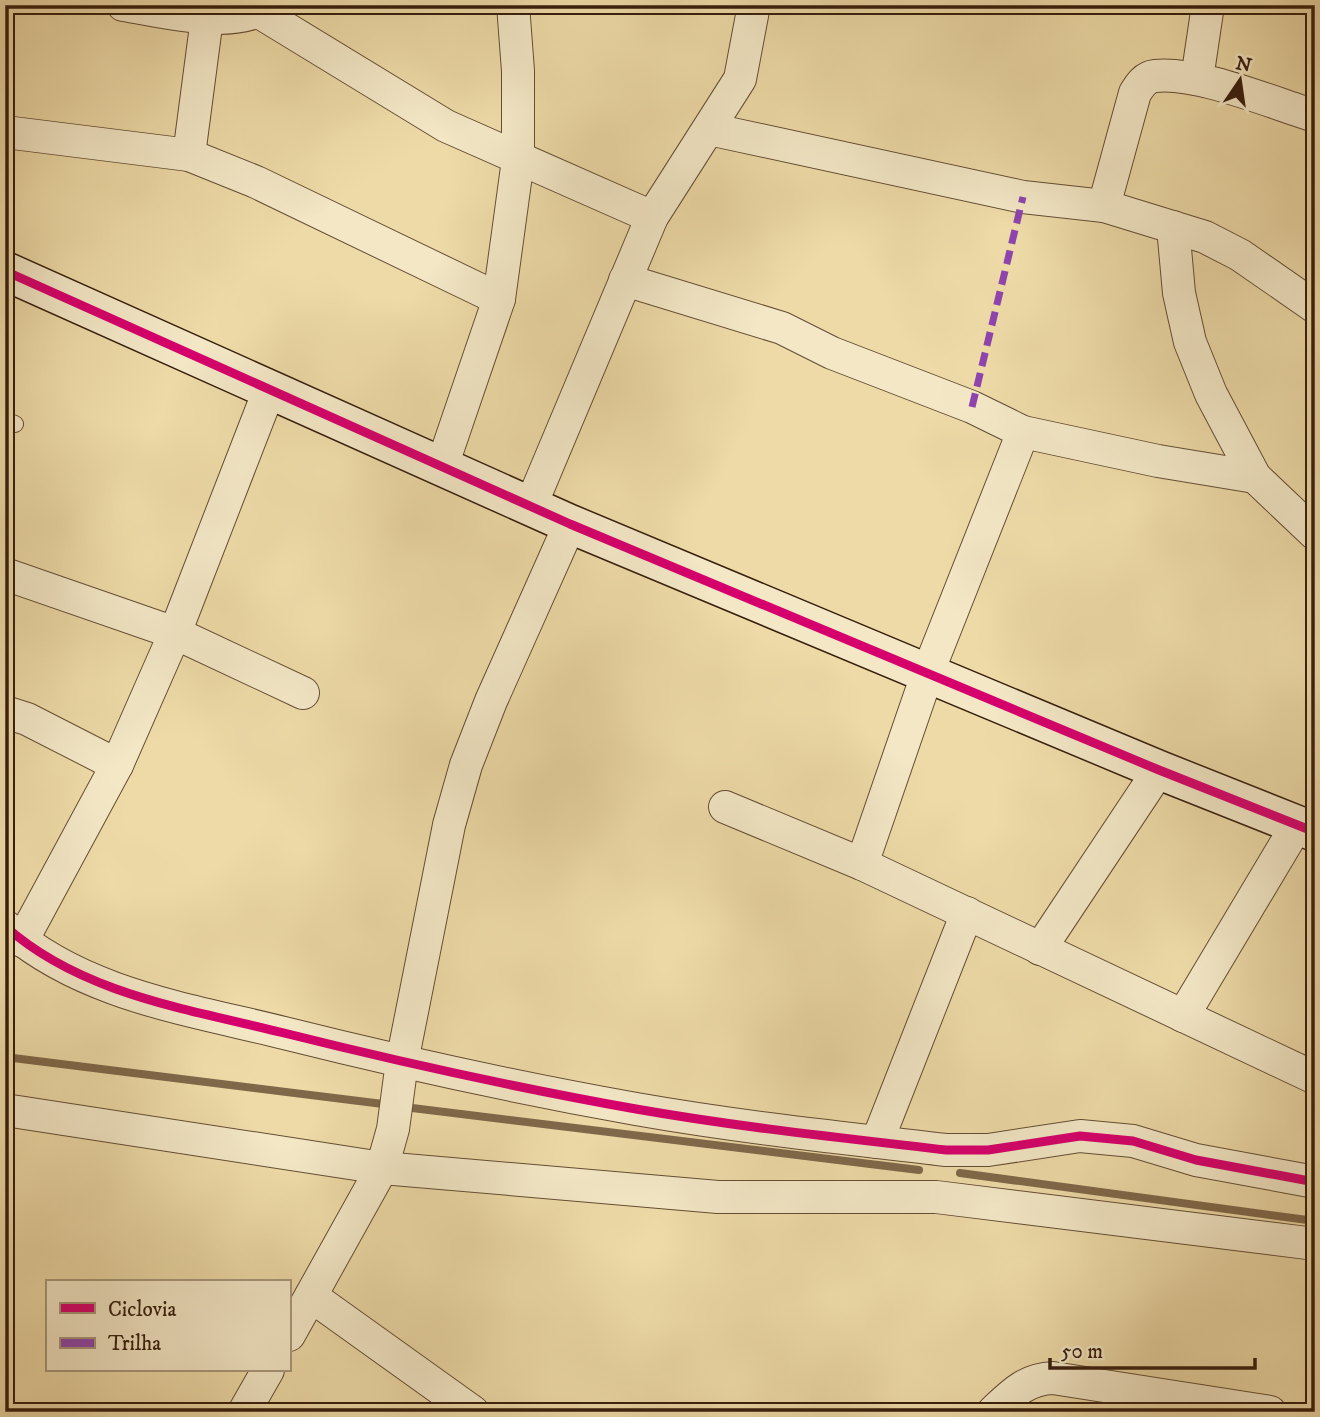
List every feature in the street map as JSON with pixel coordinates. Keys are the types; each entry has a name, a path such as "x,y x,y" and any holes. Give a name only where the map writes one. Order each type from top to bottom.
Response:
{"street":[{"path":"123,5 207,18 264,9 446,126 652,217"},
{"path":"442,467 499,299 518,160 518,58 513,5"},
{"path":"531,505 652,217 740,79 754,5"},
{"path":"1197,79 1208,5"},
{"path":"189,155 207,18"},
{"path":"1104,206 1135,93 1143,81 1153,75 1197,79 1315,116"},
{"path":"709,129 1023,197 1104,206 1205,237 1240,255 1315,307"},
{"path":"5,132 189,155 256,182 499,299"},
{"path":"1173,227 1179,293 1190,342 1212,394 1255,477 1315,534"},
{"path":"5,271 570,524 1158,770 1306,828 1183,1016"},
{"path":"625,280 782,328 832,353 972,407 1023,432 1158,461 1255,477"},
{"path":"270,388 175,633 117,765 14,933 73,971 113,988 400,1074 877,1142 941,1172 1315,1244"},
{"path":"862,864 928,672 1023,432"},
{"path":"290,1333 382,1168 393,1129 400,1074 449,825 466,765 491,701 570,524"},
{"path":"5,574 175,633 303,692"},
{"path":"5,712 27,719 117,765"},
{"path":"1040,948 1158,770"},
{"path":"725,807 862,864 1315,1077"},
{"path":"877,1142 967,913"},
{"path":"5,1110 382,1168 718,1198 941,1172 988,1150 1080,1136 1133,1141 1196,1160 1315,1182"},
{"path":"1261,1174 1301,1170 1315,1164"},
{"path":"312,1296 473,1412"},
{"path":"244,1412 267,1372"},
{"path":"993,1412 1023,1385 1037,1378 1053,1378 1270,1412"}],"waterway":[{"path":"5,1057 391,1105"},
{"path":"404,1107 919,1170"},
{"path":"960,1173 1315,1221"}],"marked path":[{"path":"972,407 1023,197"}],"cycle path":[{"path":"5,271 570,524 1159,770 1315,832"},
{"path":"5,926 35,949 67,968 137,996 371,1054 548,1092 713,1121 946,1150 988,1150 1080,1136 1133,1141 1196,1160 1315,1182"}]}
